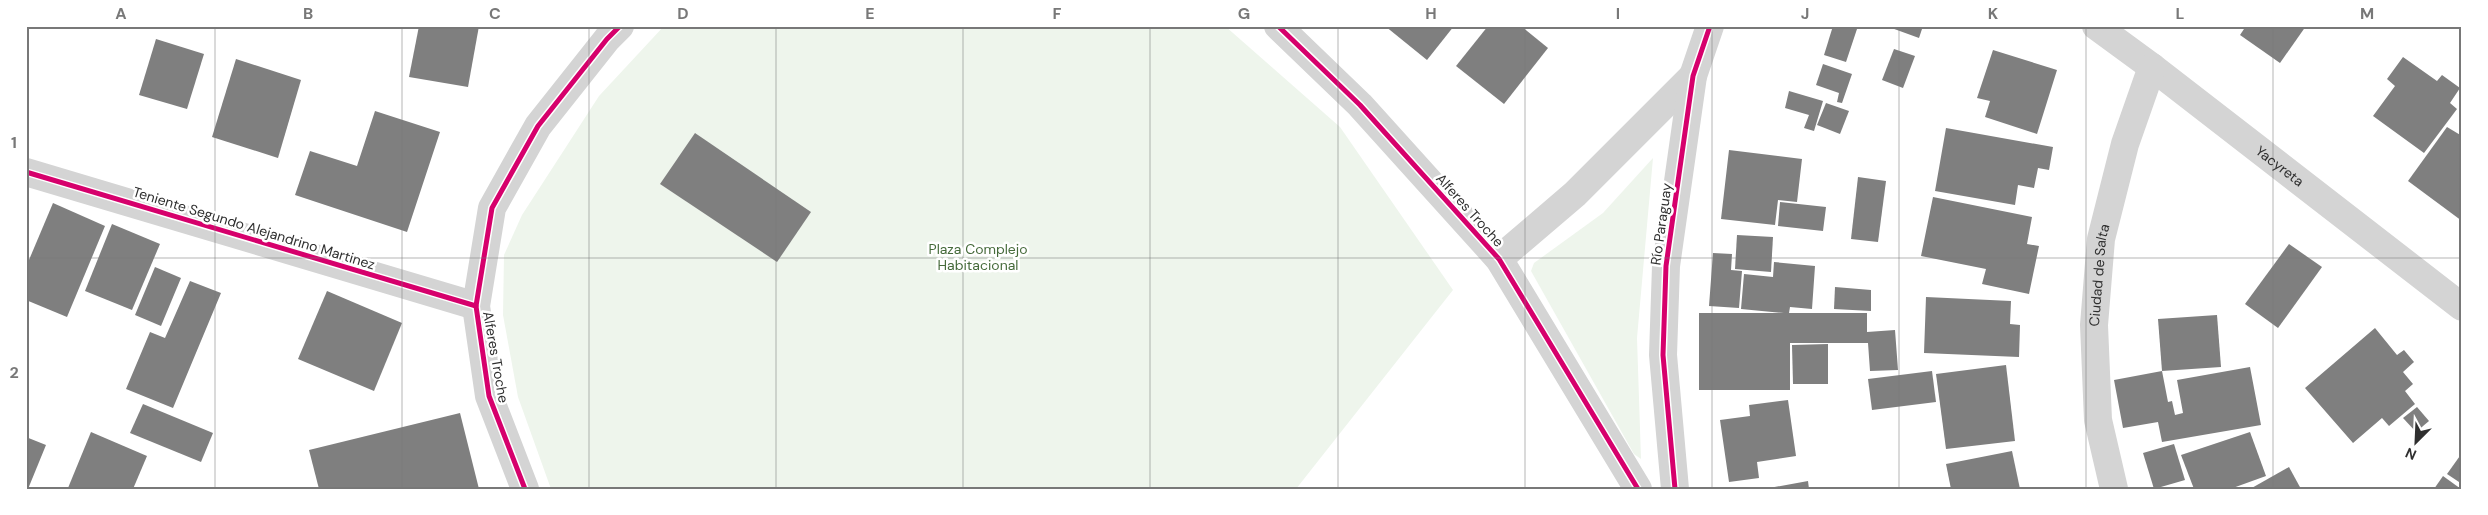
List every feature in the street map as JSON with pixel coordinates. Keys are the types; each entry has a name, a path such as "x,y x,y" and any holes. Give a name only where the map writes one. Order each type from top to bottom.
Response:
{"street":[{"name":"Alferes Troche","path":"525,489 489,396 476,306 492,208 538,126 606,39 620,26"},
{"name":"Alferes Troche","path":"1278,26 1360,105 1499,259 1638,489"},
{"name":"Río Paraguay","path":"1675,489 1663,355 1666,266 1693,76 1710,26"},
{"name":"Yacyreta","path":"2096,26 2152,67 2462,307"},
{"name":"Ciudad de Salta","path":"2114,489 2098,420 2094,325 2101,239 2125,144 2152,67"},
{"path":"1499,259 1575,194 1693,76"},
{"name":"Teniente Segundo Alejandrino Martinez","path":"26,172 476,306"}],"green space":[{"name":"Plaza Complejo Habitacional","path":"664,26 1225,26 1340,127 1453,290 1296,489 551,489 518,397 503,315 504,255 522,215 599,96"},
{"path":"1653,158 1637,338 1641,459 1634,454 1531,271 1534,263 1603,213"}],"building":[{"path":"419,26 479,26 468,87 409,77"},
{"path":"1385,26 1454,26 1427,60"},
{"path":"1488,26 1521,26 1548,48 1504,104 1456,66"},
{"path":"1833,26 1858,26 1846,62 1824,55"},
{"path":"1886,26 1923,26 1919,38"},
{"path":"2246,26 2306,26 2280,63 2240,35"},
{"path":"156,39 204,54 187,109 139,95"},
{"path":"1894,49 1915,56 1903,88 1882,80"},
{"path":"1993,50 2057,70 2037,134 1985,117 1990,101 1977,98"},
{"path":"2403,57 2437,81 2442,75 2460,88 2450,103 2457,109 2424,153 2373,116 2395,86 2387,79"},
{"path":"236,59 301,80 278,158 212,137"},
{"path":"1823,64 1852,74 1842,103 1837,102 1839,93 1816,85"},
{"path":"1789,91 1823,101 1814,131 1804,128 1809,115 1785,108"},
{"path":"1826,103 1849,111 1840,134 1817,125"},
{"path":"375,111 440,132 407,232 295,195 310,151 357,166"},
{"path":"2447,127 2462,136 2462,221 2408,181"},
{"path":"1946,128 2053,147 2049,170 2038,168 2034,188 2018,185 2015,205 1935,191"},
{"path":"695,133 811,212 777,262 660,184"},
{"path":"1729,150 1802,159 1797,202 1778,200 1775,225 1721,219"},
{"path":"1858,177 1886,181 1878,242 1851,239"},
{"path":"1933,197 2032,217 2027,244 2039,246 2029,294 1982,284 1986,269 1921,256"},
{"path":"1780,202 1826,207 1823,231 1778,226"},
{"path":"53,203 105,226 67,317 26,300 26,267"},
{"path":"112,224 160,244 132,310 85,291"},
{"path":"1737,235 1773,237 1771,272 1735,269"},
{"path":"2289,244 2322,267 2278,328 2245,304"},
{"path":"1713,253 1732,254 1731,270 1742,271 1739,308 1709,306"},
{"path":"1774,262 1815,266 1812,309 1790,307 1789,313 1867,313 1867,332 1895,330 1898,370 1870,371 1868,343 1790,343 1790,390 1699,390 1699,313 1784,313 1741,309 1744,274 1773,277"},
{"path":"155,267 181,278 161,326 135,315"},
{"path":"190,281 221,293 173,408 126,389 150,332 165,338"},
{"path":"1835,287 1871,290 1871,311 1834,309"},
{"path":"327,291 402,323 374,391 298,359"},
{"path":"1926,297 2011,301 2010,324 2020,325 2019,357 1924,353"},
{"path":"2217,315 2221,367 2162,371 2158,319"},
{"path":"2375,328 2397,355 2404,350 2414,362 2403,372 2413,384 2405,391 2415,404 2389,426 2382,418 2353,443 2305,388"},
{"path":"1828,344 1828,384 1793,384 1792,345"},
{"path":"2006,365 2015,441 1946,449 1936,374"},
{"path":"2250,367 2261,425 2162,442 2158,422 2123,428 2114,380 2162,371 2168,402 2172,401 2175,415 2183,413 2177,380"},
{"path":"1932,371 1936,402 1872,410 1868,379"},
{"path":"1788,400 1796,456 1757,462 1759,478 1729,482 1720,420 1750,416 1749,405"},
{"path":"143,404 213,433 201,462 130,433"},
{"path":"2417,407 2429,421 2416,432 2403,418"},
{"path":"460,413 479,489 319,489 309,450"},
{"path":"91,432 147,456 133,489 68,488"},
{"path":"2250,432 2266,476 2230,489 2194,489 2181,455"},
{"path":"26,437 46,445 28,489 26,489"},
{"path":"2174,444 2185,480 2154,489 2143,453"},
{"path":"2012,451 2020,489 1951,489 1946,464"},
{"path":"2462,453 2462,484 2447,474"},
{"path":"2289,467 2301,489 2250,489"},
{"path":"2443,476 2461,489 2434,489"},
{"path":"1808,481 1809,489 1769,489 1769,488"}],"cycle path":[{"path":"525,489 489,396 476,306 492,208 538,126 607,39 620,26"},
{"path":"1278,26 1360,105 1499,259 1638,489"},
{"path":"1675,489 1663,355 1666,266 1693,76 1710,26"},
{"path":"26,172 476,306"}]}
